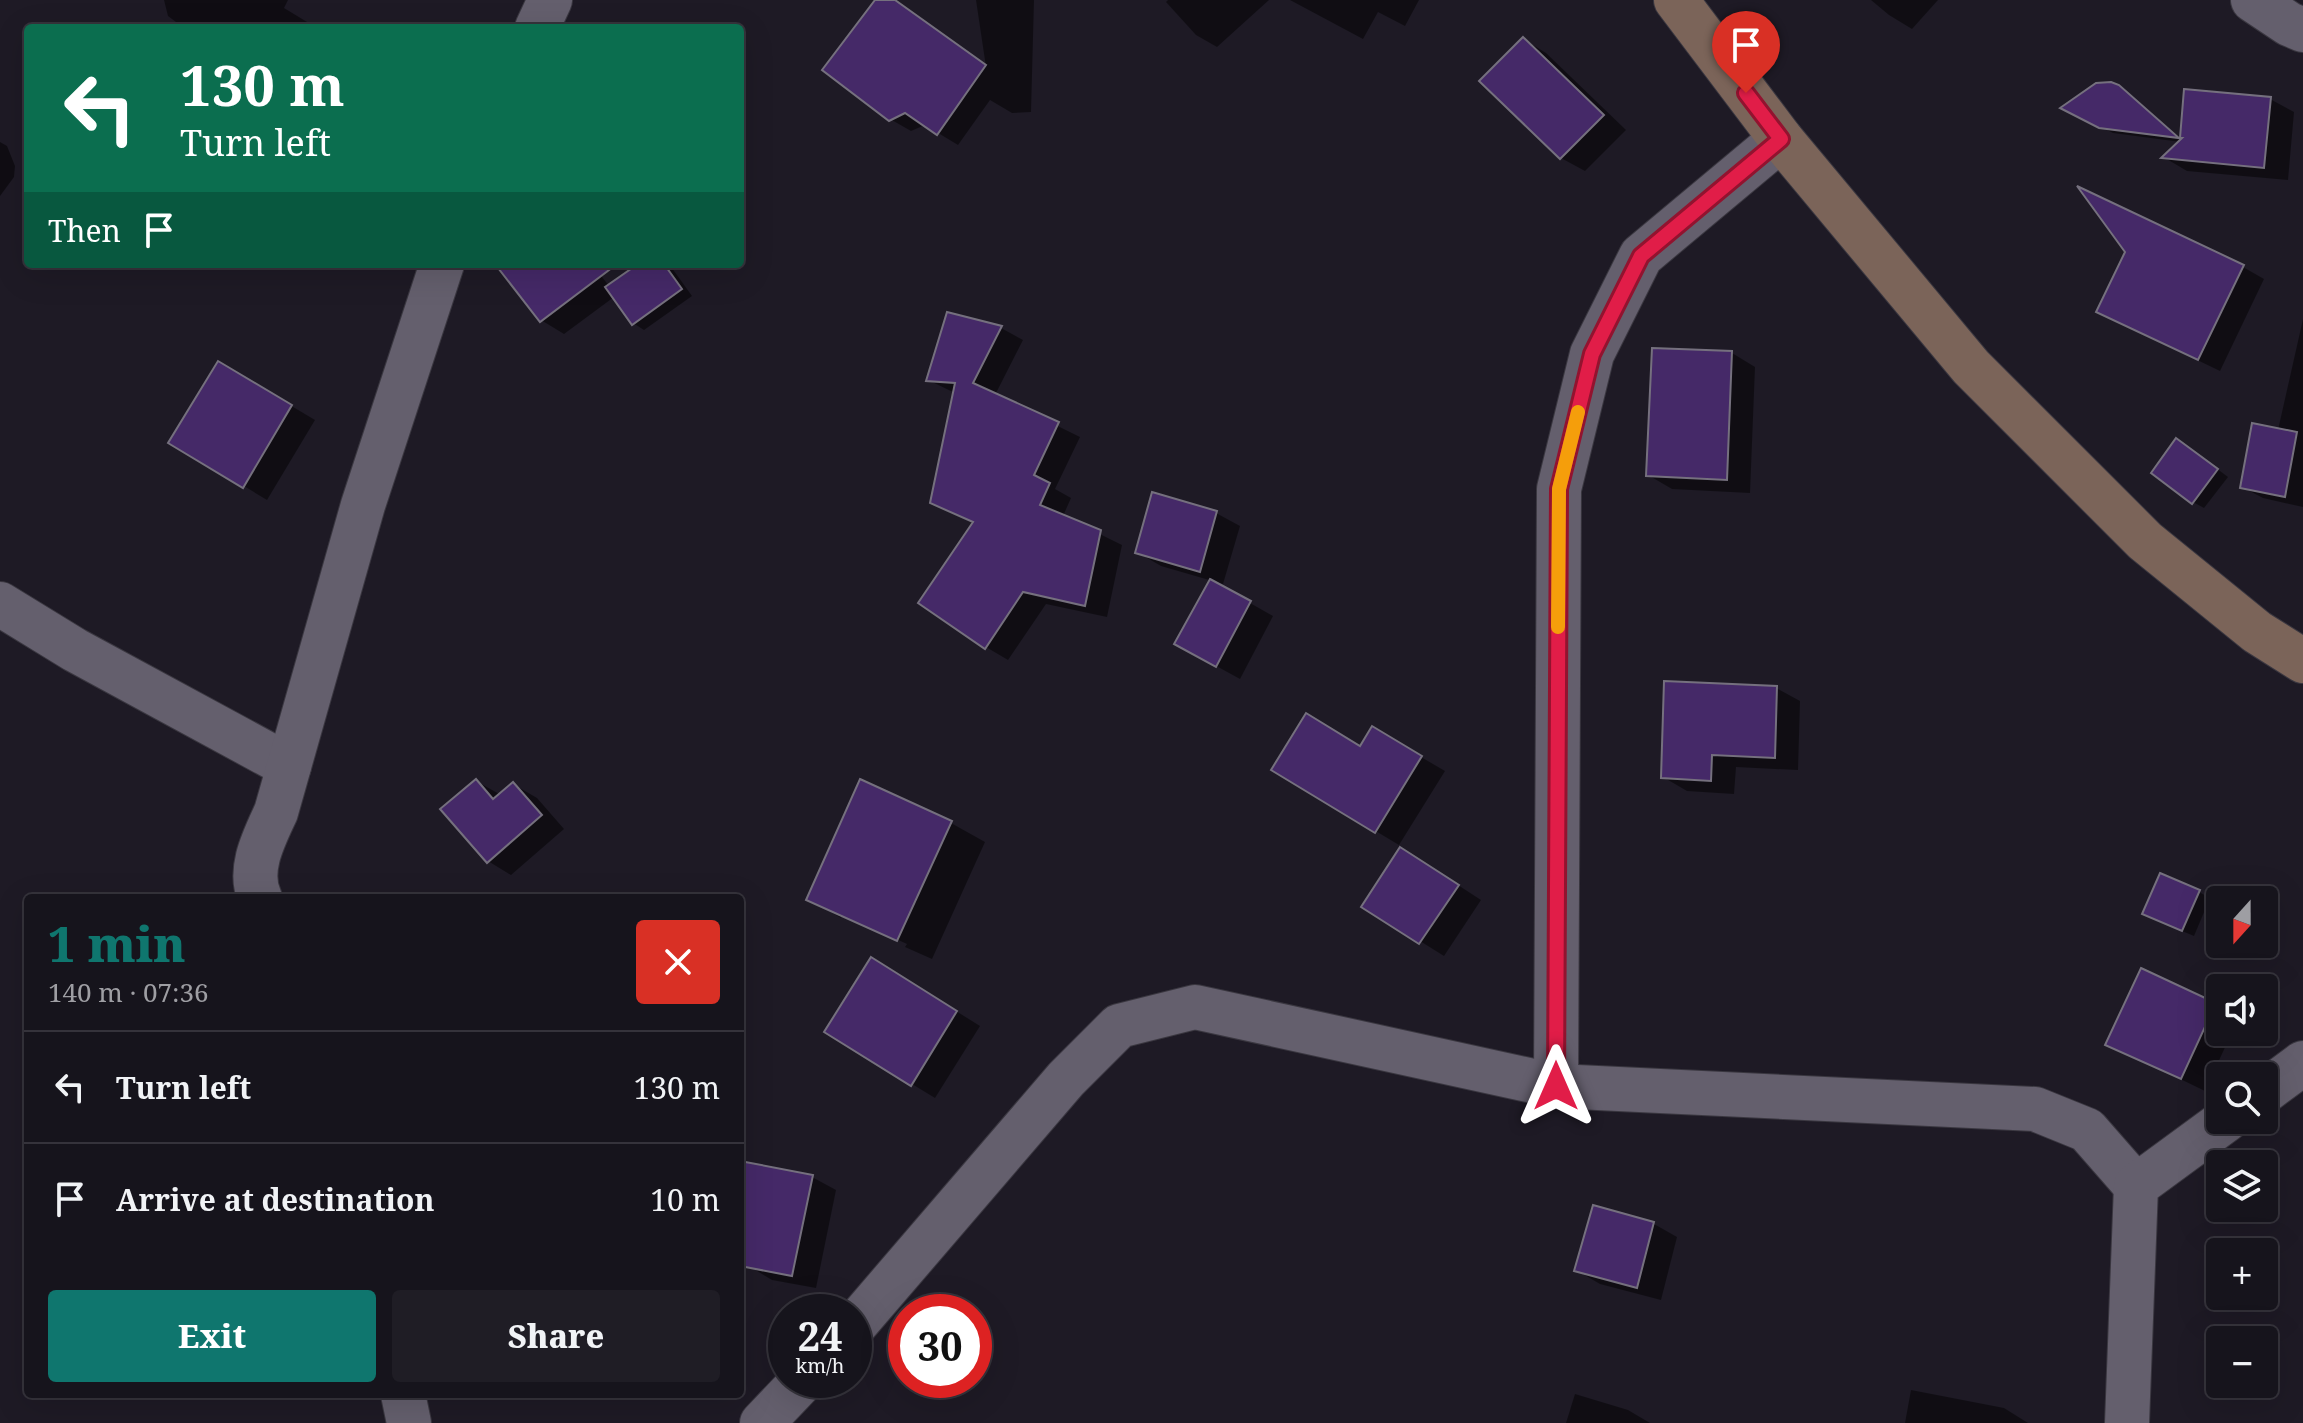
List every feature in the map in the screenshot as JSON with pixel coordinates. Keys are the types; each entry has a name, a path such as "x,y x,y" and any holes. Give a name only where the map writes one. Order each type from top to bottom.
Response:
{"street":[{"path":"539,24 550,0"},
{"path":"1676,0 1781,139 1971,367 2145,541 2257,632 2303,661"},
{"path":"2253,0 2303,30"},
{"path":"1556,1086 1559,489 1592,354 1641,256 1781,139"},
{"path":"258,894 257,853 276,812 363,505 441,268"},
{"path":"0,604 75,650 289,766"},
{"path":"872,1305 1066,1079 1119,1026 1195,1007 1556,1086 2035,1109 2087,1130 2136,1186 2127,1423"},
{"path":"2278,1082 2303,1063"},
{"path":"2136,1186 2207,1134"},
{"path":"404,1398 409,1423"},
{"path":"762,1423 786,1398"}],"building":[{"path":"875,0 895,0 986,65 937,135 905,113 889,121 822,70"},
{"path":"1523,37 1604,115 1560,159 1479,81"},
{"path":"2096,83 2119,85 2179,138 2099,128 2060,108"},
{"path":"2184,89 2271,97 2264,168 2161,158 2182,138"},
{"path":"2077,186 2244,265 2198,360 2096,312 2125,252"},
{"path":"498,268 612,268 540,322"},
{"path":"632,268 667,268 682,289 632,325 605,287"},
{"path":"947,312 1002,326 973,383 1059,422 1034,475 1050,483 1040,505 1101,530 1085,606 1023,592 985,649 918,603 973,522 930,503 955,383 926,381"},
{"path":"1652,348 1732,351 1727,480 1646,476"},
{"path":"218,361 292,405 243,488 168,443"},
{"path":"2252,423 2297,432 2285,497 2240,488"},
{"path":"2176,438 2218,469 2192,504 2151,473"},
{"path":"1152,492 1217,511 1200,572 1135,553"},
{"path":"1210,579 1251,601 1216,667 1174,644"},
{"path":"1664,681 1777,686 1775,758 1712,755 1711,781 1661,778"},
{"path":"1306,713 1360,746 1372,726 1422,756 1375,833 1271,770"},
{"path":"476,779 493,799 513,782 542,815 487,863 440,809"},
{"path":"860,779 952,821 897,941 806,900"},
{"path":"1400,847 1459,885 1419,944 1361,907"},
{"path":"2160,873 2200,890 2182,931 2142,914"},
{"path":"871,957 957,1011 911,1086 824,1032"},
{"path":"2141,968 2206,998 2206,1025 2181,1079 2105,1045"},
{"path":"744,1162 813,1175 792,1276 744,1267"},
{"path":"1593,1205 1654,1222 1637,1288 1574,1271"}],"slow traffic":[{"path":"1558,627 1559,489 1578,412"}],"route":[{"path":"1556,1086 1559,489 1592,354 1641,256 1781,139 1746,93"}]}
